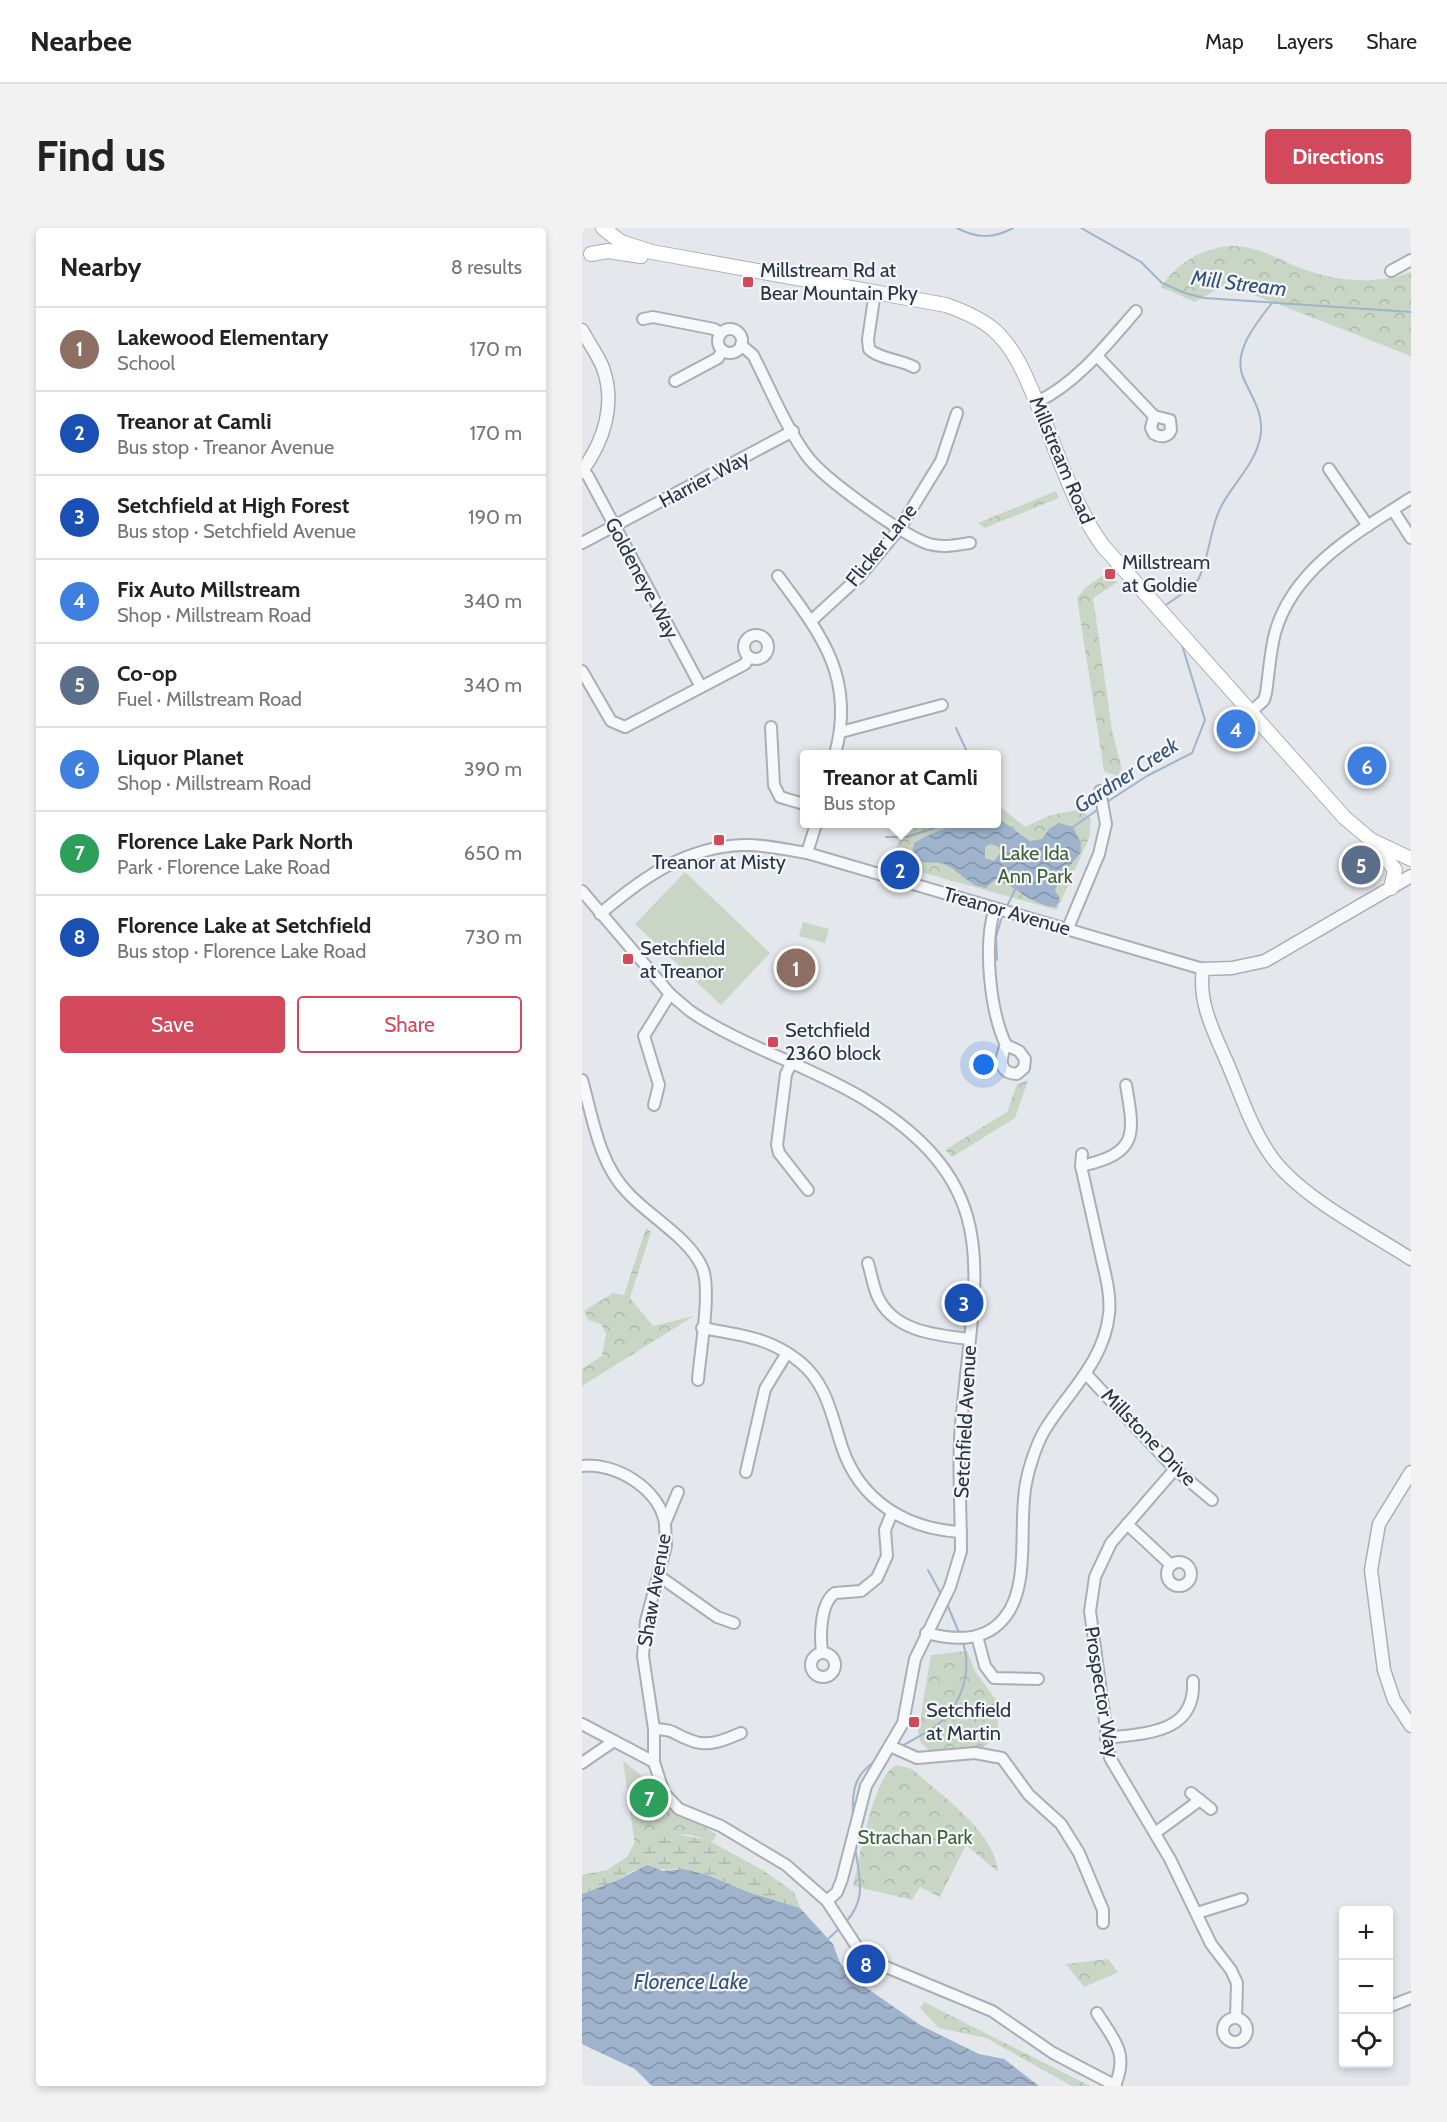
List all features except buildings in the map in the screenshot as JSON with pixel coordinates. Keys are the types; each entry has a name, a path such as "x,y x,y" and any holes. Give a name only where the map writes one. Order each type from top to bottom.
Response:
{"main road":[{"name":"Millstream Road","path":"602,228 621,242 648,250 946,305 982,321 1015,355 1092,532 1345,818 1371,840 1411,859"},
{"path":"586,257 598,244 602,228"},
{"name":"Millstream Road","path":"586,257 608,251 642,256 648,250"},
{"path":"1371,840 1390,860 1395,870 1391,888"}],"street":[{"path":"615,228 648,250"},
{"path":"1391,272 1411,260"},
{"path":"875,292 868,339 869,349 878,355 897,359 914,367"},
{"path":"1037,402 1050,396 1096,356 1136,311"},
{"path":"642,319 653,317 714,328 720,333"},
{"path":"720,333 734,329 741,336 741,345"},
{"path":"582,332 603,368 608,399 605,429 596,451 582,470"},
{"path":"720,333 718,345 722,351 731,353 741,345"},
{"path":"741,345 753,355 809,459 854,496 900,528 929,544 948,547 970,543"},
{"path":"675,381 718,358 722,351"},
{"path":"1096,356 1154,416"},
{"name":"Flicker Lane","path":"811,621 859,577 900,528 941,461 957,413"},
{"name":"Harrier Way","path":"582,543 793,431"},
{"path":"1329,469 1368,526"},
{"name":"Goldeneye Way","path":"582,470 588,476 701,687"},
{"path":"1252,711 1264,700 1275,633 1286,607 1307,576 1331,552 1411,498"},
{"path":"1393,510 1411,538"},
{"path":"778,576 811,621 830,652 839,678 842,704 841,732 836,750"},
{"path":"582,671 611,721 625,727 745,664 749,657"},
{"path":"841,732 942,705"},
{"path":"771,726 774,785 780,797 800,803"},
{"path":"1068,928 1099,854 1106,824 1100,791"},
{"path":"807,853 815,828"},
{"name":"Treanor Avenue","path":"600,914 650,874 695,853 744,845 807,853 1203,969 1232,968 1265,961 1411,876"},
{"name":"Setchfield Avenue","path":"582,891 670,994 697,1016 863,1098 926,1145 948,1172 963,1202 973,1242 975,1289 960,1445 961,1551 954,1578 915,1659 903,1723 866,1786 842,1879 837,1892 827,1901"},
{"path":"994,908 991,920 989,971 1000,1033 1006,1046"},
{"path":"1203,969 1201,985 1206,1014 1259,1136 1270,1155 1295,1183 1411,1259"},
{"path":"654,1105 659,1085 644,1036 670,994"},
{"path":"792,1062 782,1095 777,1145 779,1153 808,1190"},
{"path":"582,1080 602,1149 612,1172 627,1192 693,1252 702,1267 706,1284 698,1380"},
{"path":"1081,1166 1115,1156 1129,1139 1132,1119 1126,1085"},
{"path":"926,1633 950,1640 977,1636 1005,1618 1014,1601 1020,1574 1026,1483 1045,1430 1086,1374 1105,1333 1110,1304 1081,1166 1082,1154"},
{"path":"868,1263 877,1296 894,1317 910,1328 930,1334 969,1339"},
{"path":"702,1328 762,1338 802,1364 819,1384 831,1407 853,1473 870,1495 892,1513 921,1526 961,1532"},
{"path":"746,1472 765,1389 787,1353"},
{"name":"Millstone Drive","path":"1086,1374 1175,1469 1212,1500"},
{"path":"582,1466 593,1465 611,1469 630,1478 654,1497 663,1512 665,1523"},
{"name":"Prospector Way","path":"1175,1469 1111,1543 1095,1577 1090,1611 1106,1738 1118,1773 1155,1833 1211,1944 1231,1970 1237,1983 1236,2018"},
{"path":"1411,1472 1379,1524 1371,1570 1384,1670 1394,1700 1411,1726"},
{"name":"Shaw Avenue","path":"678,1492 665,1523 666,1546 645,1621 643,1656 654,1729 654,1762 664,1793 679,1809 721,1826 786,1865 827,1901 859,1950 886,1967 992,2011 1053,2053 1116,2086"},
{"path":"822,1652 821,1639 828,1600 835,1593 855,1593 872,1584 886,1556 885,1530 892,1513"},
{"path":"1127,1524 1171,1565"},
{"path":"659,1576 717,1617 734,1623"},
{"path":"977,1636 985,1666 994,1678 1038,1678"},
{"path":"1106,1738 1167,1728 1178,1721 1194,1698 1193,1681"},
{"path":"582,1725 654,1762"},
{"path":"654,1729 673,1730 690,1741 707,1744 721,1742 741,1733"},
{"path":"582,1763 614,1741"},
{"path":"891,1746 916,1758 975,1753 1002,1758 1029,1795 1060,1824 1079,1853 1103,1910 1103,1923"},
{"path":"1155,1833 1196,1796 1211,1809"},
{"path":"1197,1913 1242,1899"},
{"path":"1393,2005 1411,1998"},
{"path":"1096,2013 1115,2042 1122,2059 1116,2086"}],"green space":[{"path":"1228,246 1247,247 1311,272 1339,278 1383,279 1411,272 1411,356 1226,284 1195,302 1161,287 1174,271 1190,259 1199,254"},
{"path":"1056,491 1059,498 985,528 978,523"},
{"path":"1108,572 1118,582 1093,598 1112,730 1122,769 1117,776 1104,771 1077,598 1086,587"},
{"name":"Lake Ida Ann Park","path":"1001,807 1025,827 1048,816 1081,809 1091,819 1089,838 1057,910 892,864 902,828 1001,828"},
{"path":"685,872 770,953 721,1005 635,924"},
{"path":"803,922 829,929 825,943 799,936"},
{"path":"1028,1080 1015,1118 952,1157 945,1150 1007,1112 1017,1084"},
{"path":"646,1228 651,1232 630,1298 653,1326 694,1316 582,1386 582,1369 602,1356 606,1333 601,1324 588,1320 584,1311 613,1293 624,1295"},
{"path":"967,1651 975,1671 996,1700 999,1736 980,1749 931,1752 921,1743 918,1733 931,1655"},
{"path":"623,1761 687,1812 683,1818 717,1835 711,1843 691,1835 672,1835 654,1841 636,1852"},
{"name":"Strachan Park","path":"897,1765 912,1769 977,1828 995,1857 998,1872 966,1845 940,1897 920,1887 912,1900 853,1886 863,1839 881,1783 889,1771"},
{"path":"667,1818 681,1835 708,1840 764,1871 794,1892 800,1908 748,1892 709,1875 683,1869 634,1870 616,1881 582,1894 582,1875 607,1870 627,1857 636,1840"},
{"path":"1108,1959 1118,1972 1084,1987 1066,1964"},
{"path":"924,2002 1090,2086 1072,2086 986,2038 939,2028 920,2008"}],"water":[{"name":"Lake Ida Ann Park","path":"1001,821 1030,841 1042,839 1049,829 1059,823 1073,827 1080,841 1081,852 1061,877 1055,890 1060,901 1055,907 1047,906 1031,900 996,879 986,888 980,887 949,866 941,863 920,862 912,854 914,843 944,829 1001,828","holes":["990,844 999,847 1001,852 994,861 985,858 985,847"]},
{"name":"Florence Lake","path":"647,1865 663,1871 683,1869 708,1875 748,1892 800,1908 833,1944 840,1963 858,1982 920,2025 979,2054 1004,2059 1039,2086 652,2086 635,2069 582,2044 582,1894 616,1881"}],"waterway":[{"name":"Mill Stream","path":"957,228 971,234 985,236 1006,232 1013,228"},
{"name":"Mill Stream","path":"1081,228 1141,262 1162,283 1204,298 1411,312"},
{"name":"Gardner Creek","path":"1163,607 1192,587 1198,580 1219,510 1247,468 1258,446 1261,433 1260,418 1240,367 1243,348 1272,303"},
{"name":"Gardner Creek","path":"1107,802 1147,776 1192,753 1205,720 1182,645"},
{"path":"956,728 966,750"},
{"name":"Gardner Creek","path":"1073,827 1100,808"},
{"path":"886,837 907,837 934,828"},
{"name":"Gardner Creek","path":"884,864 902,855 912,854"},
{"path":"1006,908 1015,890"},
{"path":"997,960 996,937 1003,913"},
{"path":"928,1570 941,1594"},
{"path":"947,1604 960,1635"},
{"path":"900,1747 937,1725 953,1708 966,1675 962,1640"},
{"path":"853,1817 855,1786 862,1773 874,1762"},
{"path":"845,1923 857,1905 859,1896 860,1877 855,1847"},
{"path":"828,1939 841,1927"}],"place":[{"name":"Millstream Rd at Bear Mountain Pky","path":"748,282"},
{"name":"Millstream at Goldie","path":"1110,574"},
{"name":"Fix Auto Millstream","path":"1236,729"},
{"name":"Liquor Planet","path":"1367,766"},
{"name":"Treanor at Misty","path":"719,840"},
{"name":"Co-op","path":"1361,865"},
{"name":"Treanor at Camli","path":"900,870"},
{"name":"Setchfield at Treanor","path":"628,959"},
{"name":"Lakewood Elementary","path":"796,968"},
{"name":"Setchfield 2360 block","path":"773,1042"},
{"name":"Setchfield at High Forest","path":"964,1303"},
{"name":"Setchfield at Martin","path":"914,1722"},
{"name":"Florence Lake Park North","path":"649,1798"},
{"name":"Florence Lake at Setchfield","path":"866,1964"}]}
